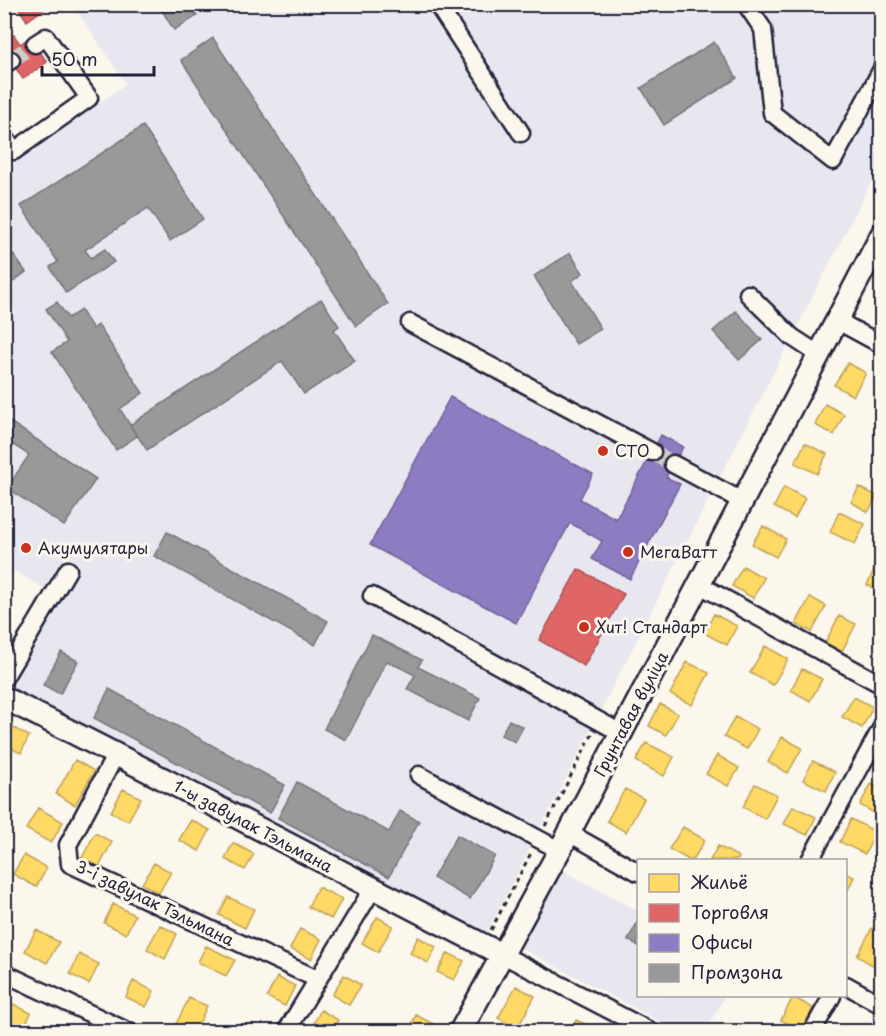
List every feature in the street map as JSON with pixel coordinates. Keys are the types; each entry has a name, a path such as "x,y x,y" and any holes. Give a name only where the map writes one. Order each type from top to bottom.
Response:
{"main road":[{"name":"Грунтавая вуліца","path":"460,1032 564,842 882,234"},
{"name":"1-ы завулак Тэльмана","path":"4,698 116,754 372,890 501,954"}],"street":[{"path":"436,4 521,133"},
{"path":"746,4 763,29 772,112 833,161 882,69"},
{"path":"4,136 14,151 89,98 45,37 35,45"},
{"path":"748,294 792,338 818,354"},
{"path":"836,320 882,345"},
{"path":"410,323 652,452"},
{"path":"673,464 742,501"},
{"path":"4,678 68,570"},
{"path":"698,584 882,685"},
{"path":"372,596 621,733"},
{"path":"811,859 882,727"},
{"name":"3-і завулак Тэльмана","path":"116,754 68,845 70,864 317,980"},
{"path":"419,775 564,842 637,871"},
{"path":"286,1032 372,890"},
{"path":"501,954 652,1032"},
{"path":"4,973 129,1032"},
{"path":"847,986 882,1005"},
{"path":"812,1032 831,997"}],"shaded area":[{"path":"73,5 881,5 881,163 482,942 7,688 61,598 5,566 5,482 14,455 4,448 5,169 126,84"},
{"path":"562,870 637,910 637,997 724,997 705,1031 678,1031 521,948"}],"building: Жильё":[{"path":"882,297 882,310 876,307"},
{"path":"848,363 866,373 853,396 834,385"},
{"path":"825,404 844,414 834,435 815,425"},
{"path":"805,443 827,454 817,474 795,463"},
{"path":"784,487 805,498 795,518 774,507"},
{"path":"859,487 877,496 868,512 851,502"},
{"path":"839,512 865,524 855,544 830,532"},
{"path":"763,526 786,539 776,557 752,544"},
{"path":"879,559 882,560 882,592 867,585"},
{"path":"743,566 764,578 753,598 732,586"},
{"path":"810,597 826,606 812,632 796,624"},
{"path":"714,614 737,626 727,645 704,633"},
{"path":"839,616 856,624 839,657 822,649"},
{"path":"765,646 788,659 773,685 750,673"},
{"path":"882,656 882,678 872,674"},
{"path":"687,662 709,673 692,705 670,694"},
{"path":"802,669 822,679 810,701 791,690"},
{"path":"854,697 873,707 862,728 842,717"},
{"path":"660,704 678,714 666,735 649,726"},
{"path":"735,717 758,729 747,749 724,737"},
{"path":"4,723 29,736 21,753 4,745"},
{"path":"782,737 802,748 788,773 768,762"},
{"path":"646,743 674,757 664,776 636,761"},
{"path":"717,755 739,768 728,786 706,774"},
{"path":"75,760 94,771 75,805 56,794"},
{"path":"813,761 835,772 826,791 803,780"},
{"path":"755,784 777,795 765,819 743,807"},
{"path":"871,784 882,790 881,817 860,805"},
{"path":"123,789 141,798 128,821 111,812"},
{"path":"625,789 644,799 626,832 607,821"},
{"path":"793,806 816,817 807,835 784,824"},
{"path":"38,808 63,822 51,843 26,829"},
{"path":"851,819 876,832 865,854 840,842"},
{"path":"191,820 210,830 199,851 179,840"},
{"path":"683,827 705,840 694,859 687,859 669,849"},
{"path":"95,833 112,842 99,867 82,858"},
{"path":"233,843 254,854 245,870 225,859"},
{"path":"718,846 739,857 738,859 711,859"},
{"path":"24,855 47,868 36,887 13,874"},
{"path":"154,863 171,872 159,893 142,884"},
{"path":"847,874 854,877 847,892"},
{"path":"318,887 342,899 331,919 308,907"},
{"path":"228,897 254,909 245,928 219,915"},
{"path":"113,904 135,915 126,934 104,923"},
{"path":"377,917 393,926 378,952 362,943"},
{"path":"160,925 177,934 165,959 147,949"},
{"path":"872,928 882,933 882,956 876,967 857,956"},
{"path":"300,929 321,939 311,959 290,949"},
{"path":"36,930 59,942 47,963 25,951"},
{"path":"418,937 436,947 428,963 410,953"},
{"path":"206,946 235,960 226,976 198,962"},
{"path":"448,953 464,961 454,980 437,972"},
{"path":"79,954 99,964 89,984 70,974"},
{"path":"344,975 361,985 349,1005 332,995"},
{"path":"277,977 295,986 285,1006 267,997"},
{"path":"133,981 154,991 146,1007 126,997"},
{"path":"516,986 535,996 517,1029 498,1018"},
{"path":"793,997 813,1008 801,1031 781,1020"},
{"path":"189,998 207,1006 195,1032 176,1024"},
{"path":"11,1003 31,1013 22,1031 4,1022 4,1015"},
{"path":"321,1010 338,1020 331,1032 309,1032"},
{"path":"416,1015 439,1027 436,1032 408,1032"},
{"path":"576,1020 598,1030 597,1032 570,1032"},
{"path":"248,1025 259,1032 245,1032"}],"building: Торговля":[{"path":"16,4 51,4 27,21"},
{"path":"14,35 20,44 30,37 47,62 23,79 6,54 10,51 4,42"},
{"path":"578,569 624,594 584,666 539,640"}],"building: Офисы":[{"path":"450,397 593,474 580,499 616,519 661,435 683,447 666,477 680,484 630,579 592,559 602,541 570,523 516,623 370,545"}],"building: Промзона":[{"path":"158,4 189,4 197,16 174,30"},
{"path":"213,38 388,304 356,326 181,60"},
{"path":"714,42 737,78 664,125 641,88"},
{"path":"143,126 203,219 170,241 148,208 85,250 91,258 105,249 114,262 66,293 50,267 58,262 21,206"},
{"path":"4,242 26,272 10,284 4,276"},
{"path":"570,253 583,273 572,281 601,329 576,344 534,276"},
{"path":"321,299 339,326 334,330 355,361 304,394 282,361 147,450 130,425"},
{"path":"57,302 68,318 81,310 93,329 98,325 143,393 120,409 137,436 116,450 52,352 67,342 46,309"},
{"path":"736,311 762,340 739,360 713,331"},
{"path":"4,418 96,479 64,526 7,488 29,455 4,439"},
{"path":"167,532 328,621 315,645 154,556"},
{"path":"372,635 422,660 418,667 480,698 468,721 407,689 415,675 387,661 346,740 324,729"},
{"path":"61,652 78,661 60,694 43,685"},
{"path":"109,689 285,785 270,813 94,718"},
{"path":"509,720 523,727 515,742 501,735"},
{"path":"297,782 389,832 400,811 419,821 389,877 278,818"},
{"path":"457,835 495,856 470,899 433,878"},
{"path":"637,923 637,945 628,940"}],"tunnel":[{"path":"11,60 35,44"},
{"path":"652,452 673,464"}],"place":[{"name":"СТО","path":"603,451"},
{"name":"Акумулятары","path":"26,548"},
{"name":"МегаВатт","path":"628,552"},
{"name":"Хит! Стандарт","path":"584,627"}]}
